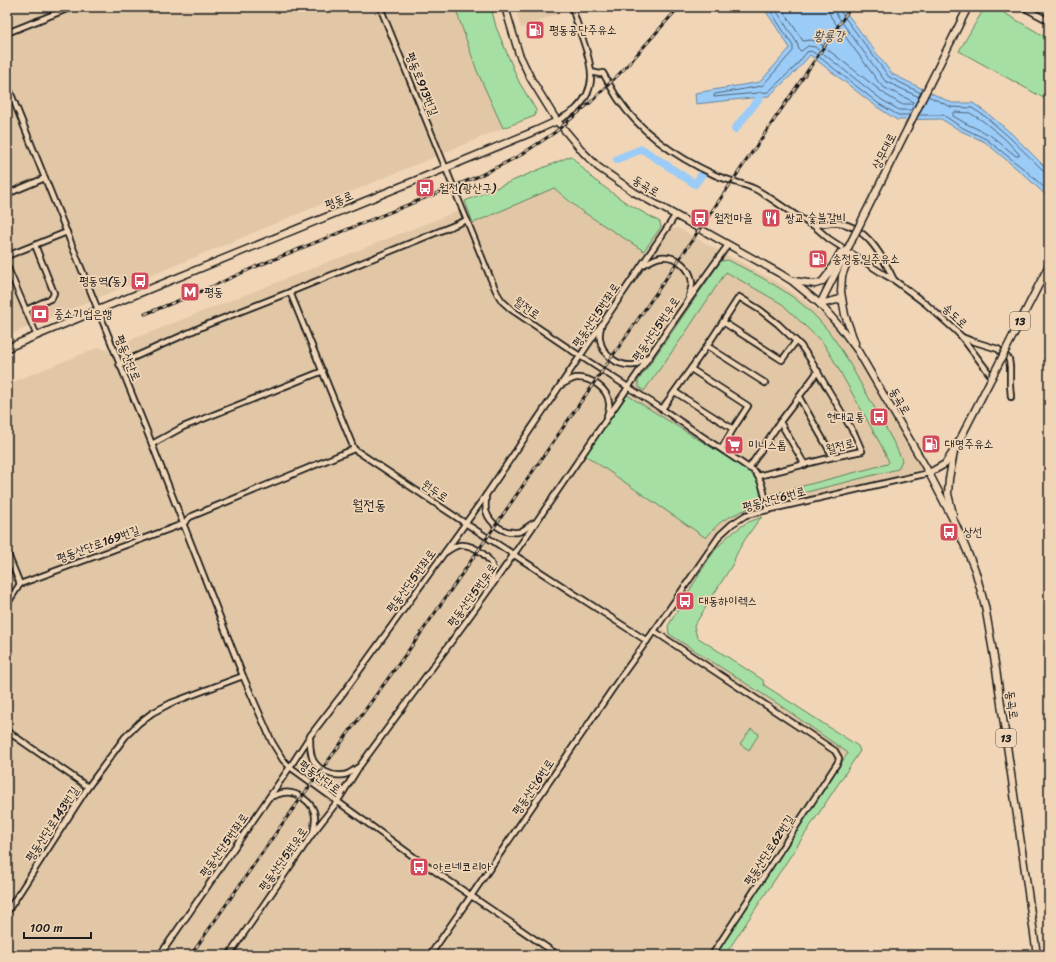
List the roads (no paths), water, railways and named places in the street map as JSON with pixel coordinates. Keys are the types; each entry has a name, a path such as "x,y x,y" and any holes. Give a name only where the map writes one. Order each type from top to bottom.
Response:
{"main road":[{"name":"동곡로","path":"505,7 519,54 531,79 557,121 584,153 598,167 634,192 792,281 820,304 841,328 858,351 929,473 956,525 975,570 985,606 1003,714 1037,955"},
{"name":"상무대로","path":"820,304 968,7"},
{"name":"평동로","path":"7,348 557,121"},
{"path":"792,281 815,284 822,282 829,273 840,253 847,250 849,257 844,266 842,276 841,299 844,315 858,351"},
{"name":"13","path":"929,473 945,464 955,449 1049,265"},
{"path":"820,304 841,299"},
{"name":"13","path":"955,449 949,478 948,494 956,525"}],"street":[{"path":"7,33 72,7"},
{"name":"평동로913번길","path":"380,7 446,168"},
{"name":"평동로","path":"557,121 575,110 582,102 590,87 592,72 572,7"},
{"path":"1023,7 1049,22"},
{"name":"송도로","path":"592,72 600,74 603,73 618,99 630,114 646,131 664,146 708,172 757,190 813,225 823,235 894,280 926,304 961,336 992,377"},
{"name":"평동산단로","path":"7,84 152,444 243,676 272,742 283,760 290,767 337,802 414,857 558,955"},
{"name":"월전로","path":"446,168 490,277 502,301 512,310 580,356 722,448 749,468 753,469 761,480 768,510"},
{"path":"7,194 45,178"},
{"name":"평동산단5번좌로","path":"160,955 269,798 310,736 344,692 486,495 675,216"},
{"path":"119,364 206,325 467,220"},
{"path":"813,225 832,223 845,225 854,228 866,236 886,263 894,280"},
{"path":"7,256 67,232"},
{"path":"26,310 52,298 54,293 35,245"},
{"name":"평동산단5번우로","path":"229,955 313,833 337,802 359,767 514,554 651,356 689,298 728,245"},
{"path":"642,266 651,260 662,257 670,258 681,263 688,271 692,282 689,298"},
{"path":"7,266 37,336"},
{"path":"183,524 190,517 354,448 290,292"},
{"name":"월전로","path":"662,409 739,298 770,317 796,341 810,359 855,435 862,451 758,476"},
{"path":"722,322 782,360 796,341"},
{"path":"602,325 599,338 602,346 605,353 618,363 626,365 636,364 644,358 651,356"},
{"path":"961,336 998,349 1009,359 1011,397"},
{"path":"707,346 765,383"},
{"path":"691,369 748,406 722,448"},
{"path":"152,444 183,427 322,371"},
{"path":"749,468 780,422 818,371"},
{"path":"560,385 575,378 590,380 597,384 604,392 609,404 607,418"},
{"path":"674,392 733,429"},
{"path":"799,397 833,457"},
{"path":"780,422 805,465"},
{"name":"원두로","path":"354,448 465,523 647,641"},
{"name":"평동산단6번로","path":"430,955 720,535 732,524 746,515 929,473"},
{"path":"486,495 486,511 492,522 499,528 505,531 518,532 525,530 530,525 535,523"},
{"name":"평동산단로169번길","path":"20,584 183,524"},
{"path":"444,553 453,547 461,545 475,548 482,553 492,567 493,573 491,586"},
{"path":"7,552 20,584 7,604"},
{"name":"평동산단로62번길","path":"654,631 835,751 839,758 838,762 712,955"},
{"name":"평동산단로143번길","path":"7,912 88,787 125,738 139,723 152,713 171,703 243,676"},
{"name":"평동산단로143번길","path":"7,731 88,787"},
{"path":"310,736 310,746 313,760 325,772 336,776 344,775 359,767"},
{"path":"269,798 282,793 296,794 309,803 315,816 313,833"}],"water":[{"name":"황룡강","path":"763,7 842,7 892,74 952,103 973,103 1011,133 1049,171 1049,198 985,142 961,131 941,119 897,120 877,107 810,55 797,70 769,96 696,104 695,93 760,82 790,48"}],"waterway":[{"path":"735,129 760,97"},
{"path":"617,159 642,149 695,184 703,173"}],"railway":[{"path":"145,314 195,294 255,267 479,176 519,156 554,133 591,102 624,69 679,7"},
{"path":"191,955 280,827 419,636 663,283 851,7"}],"place":[{"name":"평동공단주유소","path":"535,30"},
{"name":"월전(광산구)","path":"425,188"},
{"name":"월전마을","path":"700,218"},
{"name":"쌍교 숯불갈비","path":"771,218"},
{"name":"송정동일주유소","path":"818,259"},
{"name":"평동역(동)","path":"140,281"},
{"name":"평동","path":"190,292"},
{"name":"중소기업은행","path":"40,314"},
{"name":"현대교통","path":"879,417"},
{"name":"대명주유소","path":"931,444"},
{"name":"미니스톱","path":"734,445"},
{"name":"상선","path":"949,532"},
{"name":"대동하이렉스","path":"685,601"},
{"name":"아르네코리아","path":"419,867"}],"district":[{"name":"월전동","path":"369,505"}]}
